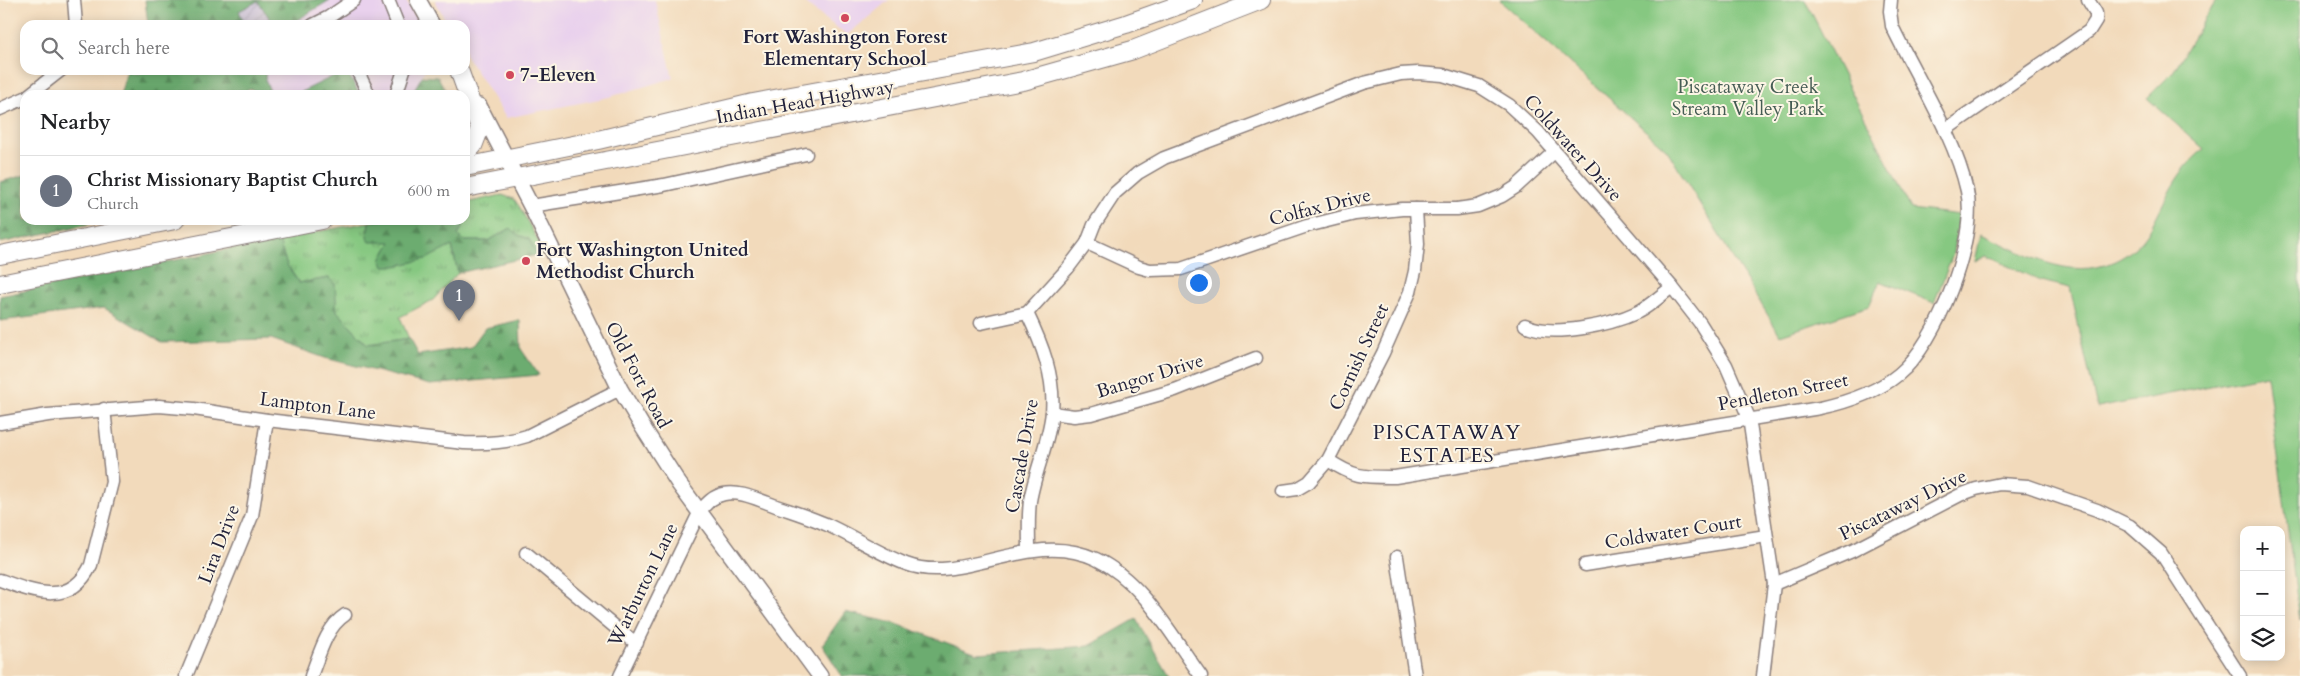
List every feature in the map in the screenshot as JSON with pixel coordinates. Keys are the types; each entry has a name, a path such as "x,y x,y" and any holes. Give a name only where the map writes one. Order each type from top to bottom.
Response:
{"highway":[{"name":"Indian Head Highway","path":"470,165 598,140 753,103 1034,52 1126,24 1193,0"},
{"name":"Indian Head Highway","path":"470,187 1023,81 1133,50 1261,0"},
{"path":"461,75 466,90"},
{"path":"470,100 480,128 473,146 470,148"},
{"path":"0,255 150,225"},
{"path":"0,284 297,225"}],"main road":[{"path":"418,0 429,20"},
{"name":"Old Fort Road","path":"462,75 469,90"},
{"name":"Old Fort Road","path":"470,91 531,206 620,389 660,457 820,676"}],"street":[{"path":"74,0 76,20"},
{"path":"332,20 354,0"},
{"path":"388,0 396,20"},
{"name":"Pendleton Street","path":"1328,460 1352,474 1365,477 1395,477 1749,418 1820,408 1864,395 1901,373 1920,350 1953,284 1967,236 1969,207 1967,192 1945,130 1892,26 1891,0"},
{"path":"1945,130 2072,44 2094,26 2096,13 2088,0"},
{"name":"Coldwater Drive","path":"1027,313 1060,278 1087,243 1094,225 1116,193 1138,173 1164,158 1364,83 1390,76 1429,74 1456,78 1479,86 1494,94 1524,116 1672,287 1716,346 1749,418 1774,584"},
{"path":"35,90 55,75"},
{"path":"359,75 367,90"},
{"path":"398,90 402,75"},
{"path":"0,109 20,100"},
{"name":"Colfax Drive","path":"1087,243 1139,267 1150,270 1181,269 1333,219 1384,210 1457,210 1490,201 1516,187 1554,152"},
{"path":"531,206 664,185 806,154"},
{"name":"Cornish Street","path":"1283,492 1297,489 1309,482 1328,460 1383,354 1410,292 1418,244 1416,209"},
{"path":"1525,326 1537,331 1550,331 1621,319 1639,311 1672,287"},
{"path":"981,323 1027,313"},
{"name":"Cascade Drive","path":"1027,313 1041,341 1046,358 1051,383 1052,413 1030,501 1029,551"},
{"name":"Bangor Drive","path":"1052,413 1074,416 1091,414 1175,390 1256,358"},
{"name":"Lampton Lane","path":"0,423 104,409 143,406 175,407 267,420 464,443 498,443 527,436 620,389"},
{"path":"0,580 52,594 74,588 86,576 91,565 112,482 104,409"},
{"name":"Lira Drive","path":"186,676 252,516 267,420"},
{"name":"Piscataway Drive","path":"1774,584 1852,551 1960,495 1976,489 2000,484 2028,486 2115,518 2130,526 2161,553 2240,676"},
{"path":"700,511 709,501 717,496 731,493 745,495 813,518 891,558 920,568 954,567 1047,549 1087,555 1109,566 1134,587 1152,608 1201,676"},
{"name":"Warburton Lane","path":"620,676 700,511"},
{"name":"Coldwater Court","path":"1585,565 1766,536"},
{"path":"526,553 637,643"},
{"path":"1397,557 1415,676"},
{"path":"1763,676 1774,584"},
{"path":"311,676 326,638 339,619 345,615"}],"shaded area":[{"path":"330,0 406,0 417,20 297,20"},
{"path":"435,0 655,0 673,78 609,97 506,118 470,62 470,20 445,20"},
{"name":"Fort Washington Forest Elementary School","path":"800,0 889,0 847,35"},
{"path":"258,1 271,20 243,20 239,11"},
{"path":"266,75 336,75 305,90 270,90 265,80"},
{"path":"349,75 422,75 414,90 357,90"}],"green space":[{"path":"145,0 330,0 297,20 271,20 258,1 239,11 243,20 147,20"},
{"name":"Piscataway Creek Stream Valley Park","path":"1499,0 1805,0 1911,209 1960,215 1954,252 1934,303 1880,281 1869,306 1780,335 1667,150"},
{"path":"2216,0 2300,0 2300,621 2267,375 2097,408 2070,288 2041,281 1986,256 1975,261 1981,234 2029,256 2063,267 2080,269 2097,267 2115,261 2125,256 2138,245 2149,231 2178,177 2204,149 2147,98 2173,72"},
{"path":"126,75 266,75 265,80 270,90 252,89 121,90"},
{"path":"336,75 349,75 357,90 305,90"},
{"path":"422,76 438,77 445,90 414,90"},
{"path":"20,176 20,225 85,225 0,243 0,182"},
{"path":"502,195 514,199 545,253 537,255 529,239 518,235 511,228 488,241 464,241 458,235 463,225 470,225 470,202"},
{"path":"353,225 369,225 367,237 392,242 385,252 452,246 458,273 433,300 400,317 409,339 368,345 337,311 329,278 299,283 287,265 278,239"},
{"path":"369,225 463,225 458,235 464,241 488,241 511,228 518,235 529,239 537,255 458,273 452,246 426,259 396,266 384,266 381,260 391,242 370,242 367,237"},
{"path":"278,239 287,265 299,283 329,278 335,284 337,311 368,345 409,339 418,355 471,347 485,328 520,320 521,349 539,375 430,385 325,358 271,339 162,342 104,308 0,321 0,296"},
{"path":"845,612 894,623 977,654 1089,646 1136,619 1169,676 842,676 822,645"}],"place":[{"name":"Fort Washington Forest Elementary School","path":"845,18"},
{"name":"7-Eleven","path":"510,75"},
{"name":"Fort Washington United Methodist Church","path":"526,261"},
{"name":"Christ Missionary Baptist Church","path":"459,321"}],"district":[{"name":"PISCATAWAY ESTATES","path":"1447,444"}]}
